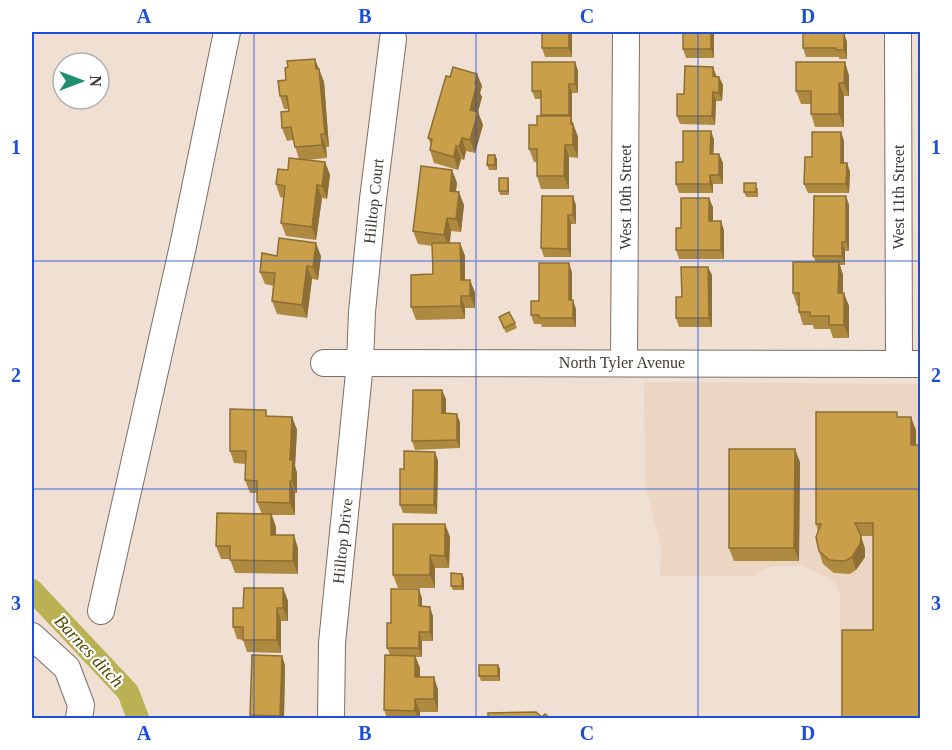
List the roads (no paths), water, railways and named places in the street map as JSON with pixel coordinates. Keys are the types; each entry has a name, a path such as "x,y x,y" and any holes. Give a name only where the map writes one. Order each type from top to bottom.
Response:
{"street":[{"path":"101,611 183,246 227,32"},
{"name":"West 10th Street","path":"624,362 626,32"},
{"name":"West 11th Street","path":"898,32 910,364"},
{"name":"Hilltop Court","path":"360,363 362,312 373,199 393,39"},
{"name":"North Tyler Avenue","path":"324,363 910,364"},
{"name":"Hilltop Drive","path":"331,718 332,643 360,363"},
{"path":"32,636 67,668 81,705 79,718"}],"waterway":[{"name":"Barnes ditch","path":"32,590 128,692 138,718"}]}
